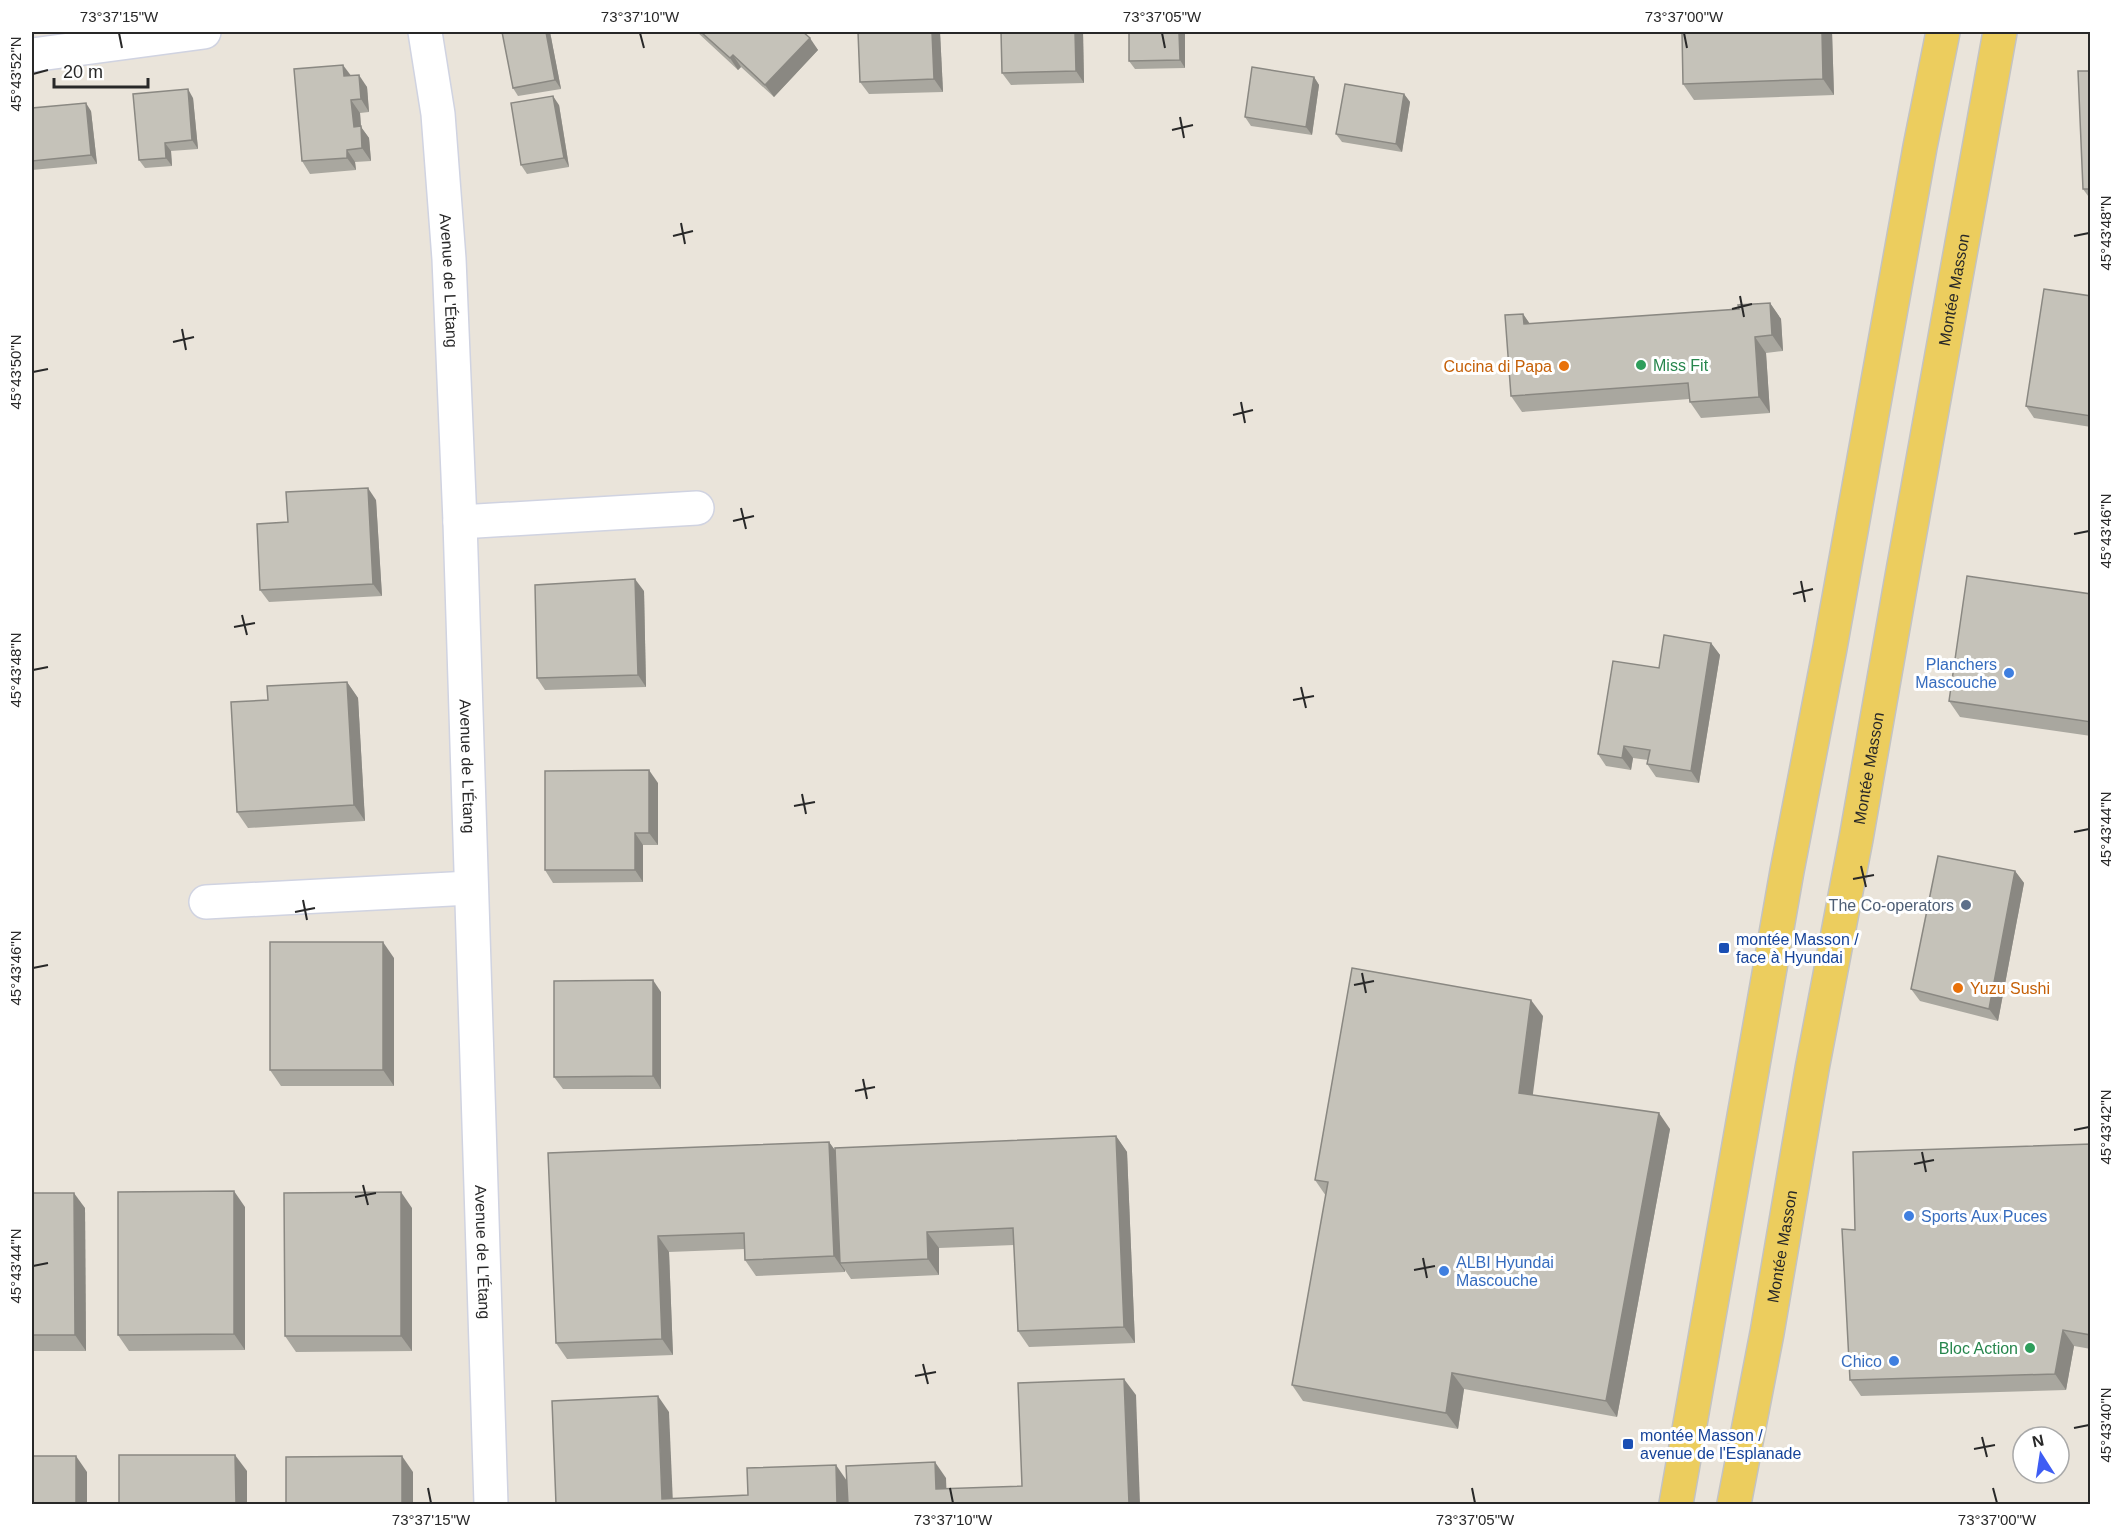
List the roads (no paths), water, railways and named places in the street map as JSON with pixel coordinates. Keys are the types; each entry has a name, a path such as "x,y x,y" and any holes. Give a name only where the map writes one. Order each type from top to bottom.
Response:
{"main road":[{"path":"1676,1504 1787,871 1943,32"},
{"name":"Montée Masson","path":"1734,1504 1769,1322 1812,1069 1856,839 1900,582 2000,32"}],"street":[{"path":"32,55 204,32"},
{"name":"Avenue de L'Étang","path":"425,32 438,114 445,202 460,522 491,1504"},
{"path":"460,522 696,508"},
{"path":"206,902 470,888"}],"place":[{"name":"Miss Fit","path":"1641,365"},
{"name":"Cucina di Papa","path":"1564,366"},
{"name":"Planchers Mascouche","path":"2009,673"},
{"name":"The Co-operators","path":"1966,905"},
{"name":"montée Masson / face à Hyundai","path":"1724,948"},
{"name":"Yuzu Sushi","path":"1958,988"},
{"name":"Sports Aux Puces","path":"1909,1216"},
{"name":"ALBI Hyundai Mascouche","path":"1444,1271"},
{"name":"Bloc Action","path":"2030,1348"},
{"name":"Chico","path":"1894,1361"},
{"name":"montée Masson / avenue de l'Esplanade","path":"1628,1444"}]}
